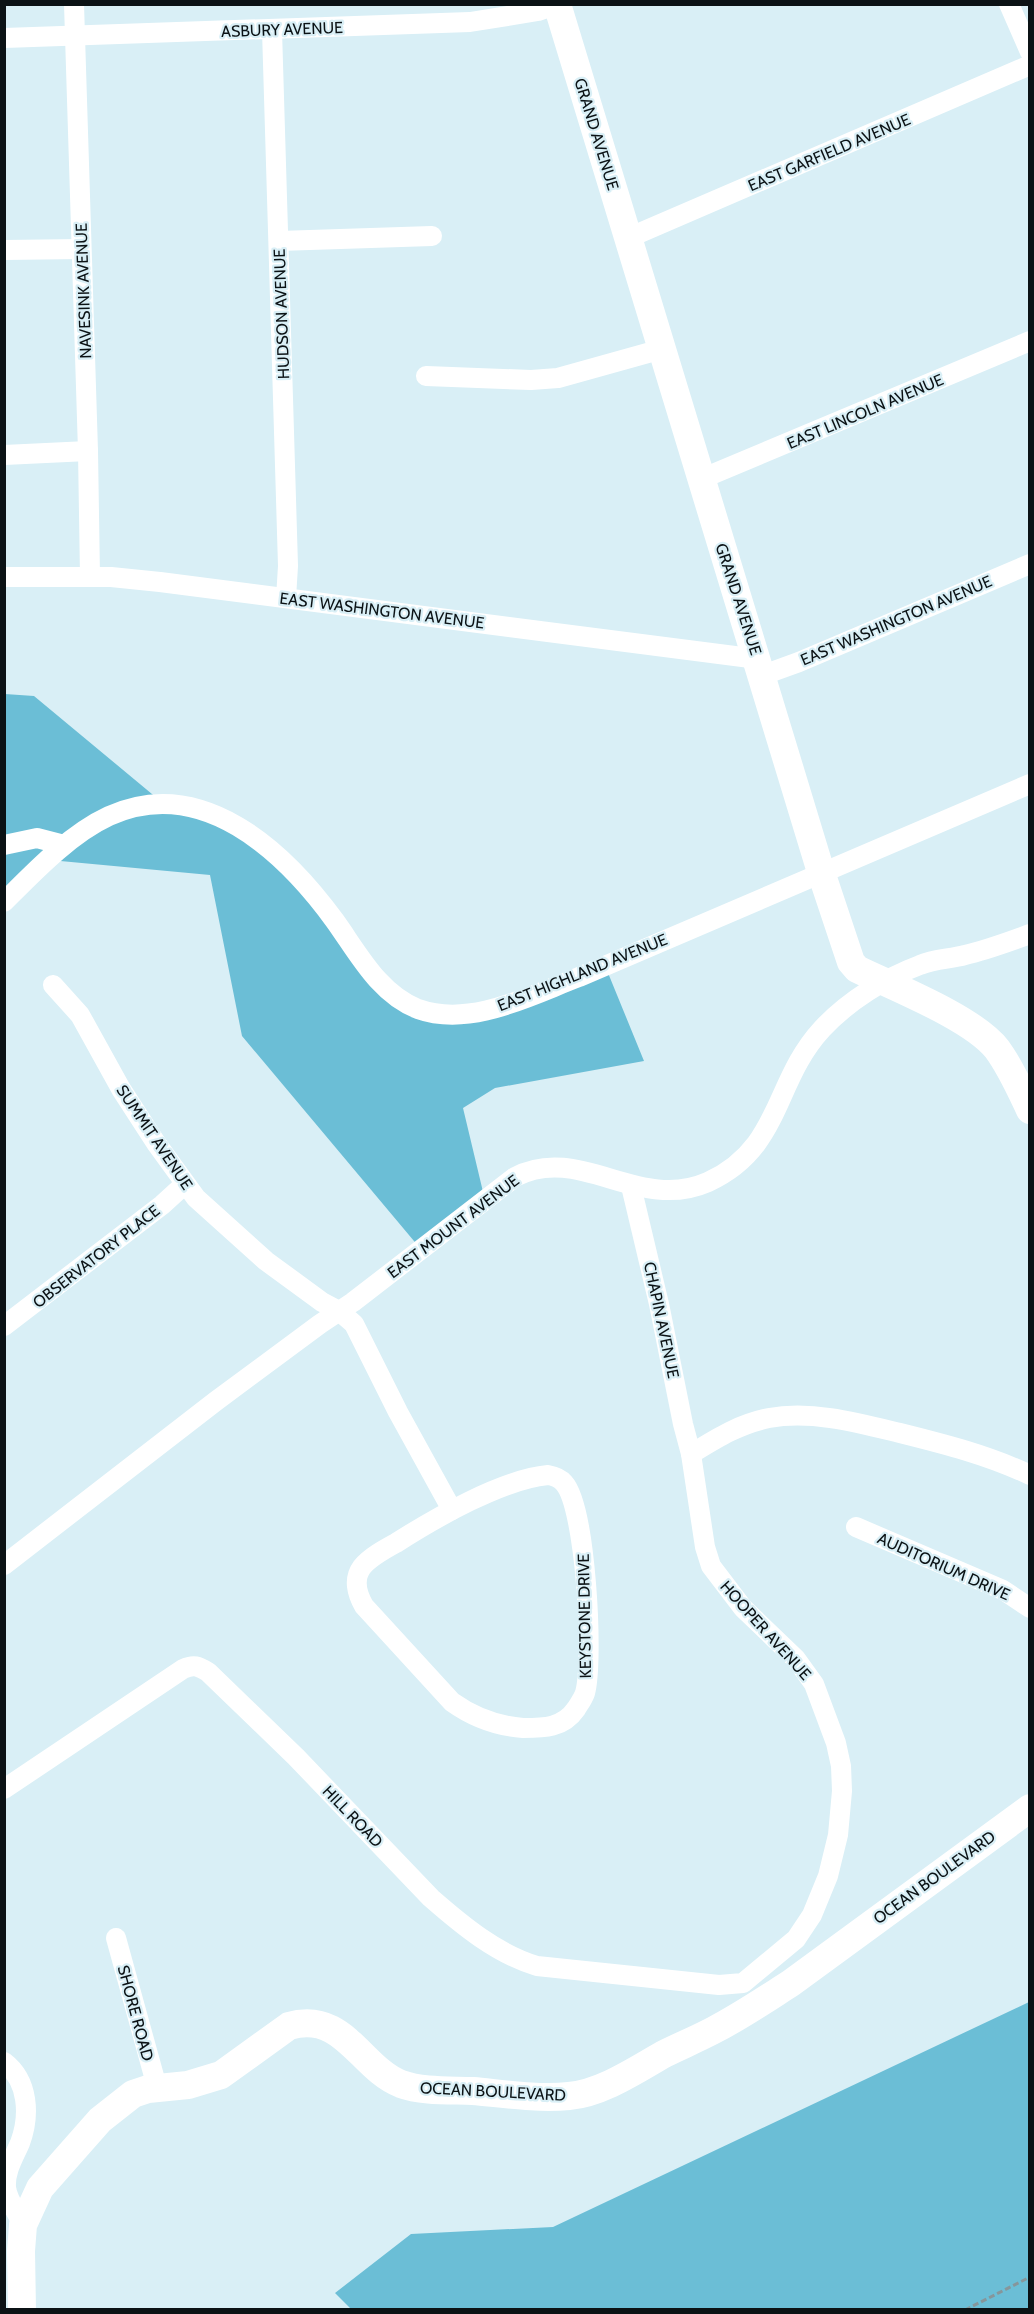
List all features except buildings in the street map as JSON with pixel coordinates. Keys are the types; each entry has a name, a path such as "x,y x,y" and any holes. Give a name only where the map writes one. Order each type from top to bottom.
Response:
{"street":[{"name":"NAVESINK AVENUE","path":"74,4 90,577"},
{"name":"ASBURY AVENUE","path":"4,38 470,22 538,11 557,4"},
{"name":"GRAND AVENUE","path":"557,4 850,962 857,969 976,1030 996,1048 1014,1077 1029,1110"},
{"path":"1009,4 1029,52"},
{"name":"HUDSON AVENUE","path":"272,30 288,567 286,598"},
{"name":"EAST GARFIELD AVENUE","path":"628,238 1029,65"},
{"path":"279,241 432,236"},
{"path":"4,250 81,249"},
{"name":"EAST LINCOLN AVENUE","path":"701,478 1029,341"},
{"path":"426,376 531,380 558,378 662,349"},
{"path":"4,456 88,451"},
{"name":"EAST WASHINGTON AVENUE","path":"4,577 90,577 160,582 286,598 760,667 810,657 1029,564"},
{"name":"EAST HIGHLAND AVENUE","path":"4,902 64,845 107,817 145,805 179,804 214,813 263,844 302,881 334,919 372,974 397,997 417,1009 438,1014 476,1012 508,1004 579,977 1029,784"},
{"path":"4,845 37,838 64,845"},
{"name":"EAST MOUNT AVENUE","path":"4,1565 216,1401 515,1178 541,1167 555,1166 631,1186 665,1190 694,1187 709,1181 744,1160 766,1132 796,1064 808,1046 823,1028 859,997 922,964 966,955 1029,934"},
{"name":"SUMMIT AVENUE","path":"53,985 80,1015 156,1143 196,1198 266,1261 322,1302 339,1311"},
{"name":"OBSERVATORY PLACE","path":"4,1326 162,1205 185,1184"},
{"name":"CHAPIN AVENUE","path":"631,1186 657,1293 683,1424 692,1454"},
{"path":"339,1311 354,1324 360,1334 398,1412 452,1510"},
{"path":"692,1454 742,1425 770,1418 805,1416 872,1426 962,1448 1029,1475"},
{"name":"HOOPER AVENUE","path":"692,1454 705,1547 711,1566 742,1608 804,1668 820,1694 841,1766 842,1791 838,1835 828,1876 812,1915 796,1939 743,1983"},
{"name":"KEYSTONE DRIVE","path":"548,1474 564,1482 572,1497 582,1534 587,1612 585,1691 575,1711 556,1726 515,1727 468,1714 452,1702 373,1618 359,1597 357,1576 363,1566 382,1551 452,1510 537,1476 548,1474"},
{"name":"AUDITORIUM DRIVE","path":"856,1527 1003,1590 1029,1608"},
{"name":"HILL ROAD","path":"4,1789 183,1669 191,1665 198,1666 208,1672 296,1757 431,1898 454,1918 516,1960 537,1966 719,1985 743,1983"},
{"name":"OCEAN BOULEVARD","path":"22,2310 23,2225 40,2188 100,2120 133,2094 157,2087 188,2085 221,2076 289,2026 301,2023 326,2027 340,2034 387,2076 401,2084 541,2097 570,2096 585,2092 626,2075 751,2009 791,1983 1029,1808"},
{"name":"SHORE ROAD","path":"116,1938 157,2087"},
{"path":"4,2062 17,2075 26,2097 26,2123 7,2174 6,2189 23,2225"}],"path":[{"path":"964,2310 1029,2277"}],"shaded area":[{"path":"5,694 34,696 164,804 262,844 413,1005 488,1014 606,968 644,1061 495,1088 463,1108 484,1196 419,1247 242,1036 210,875 39,859 5,905"},
{"path":"1029,2002 1029,2309 352,2310 335,2293 411,2234 553,2227"}]}
